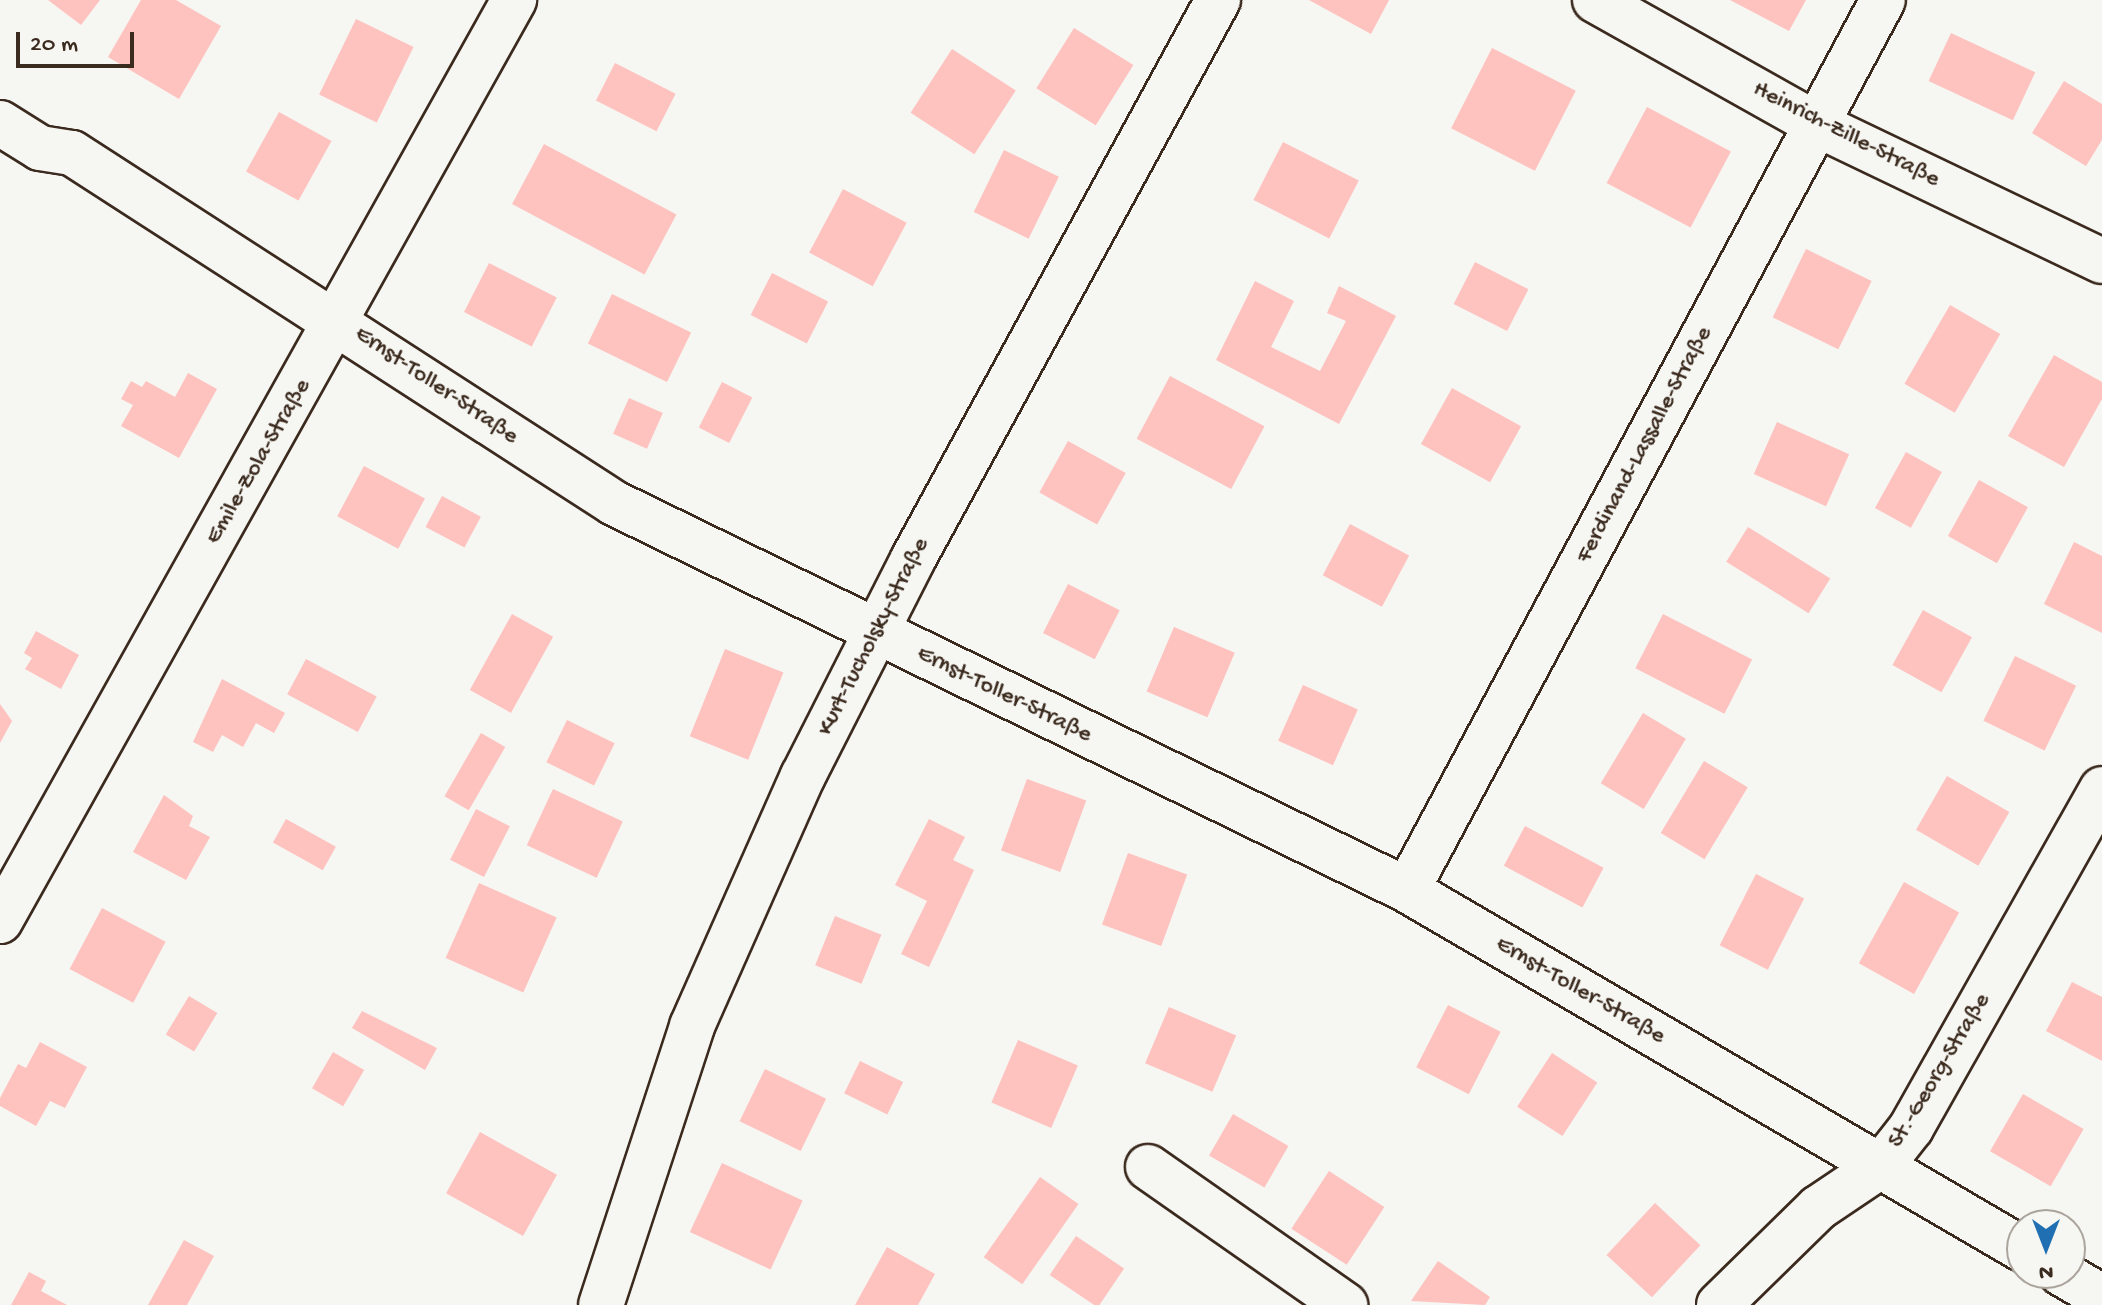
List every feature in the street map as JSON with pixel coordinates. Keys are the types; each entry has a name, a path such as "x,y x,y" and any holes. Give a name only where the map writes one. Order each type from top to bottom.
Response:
{"street":[{"name":"Emile-Zola-Straße","path":"0,921 12,868 340,322 514,0"},
{"name":"Kurt-Tucholsky-Straße","path":"601,1305 660,1112 720,957 877,633 1218,0"},
{"name":"Heinrich-Zille-Straße","path":"1595,0 1816,124 2102,261"},
{"name":"Ferdinand-Lassalle-Straße","path":"1407,890 1883,0"},
{"name":"Ernst-Toller-Straße","path":"0,123 40,148 72,153 340,322 614,503 1407,890 2006,1239"},
{"name":"St.-Georg-Straße","path":"1719,1305 1818,1208 1882,1165 1911,1128 2099,800"},
{"path":"1148,1167 1345,1305"}],"building":[{"path":"48,0 100,0 81,25"},
{"path":"141,0 176,0 221,26 179,99 108,57"},
{"path":"1309,0 1389,0 1371,34"},
{"path":"1730,0 1806,0 1789,31"},
{"path":"356,19 414,47 377,123 319,94"},
{"path":"1074,28 1133,65 1096,125 1036,88"},
{"path":"1951,33 2035,72 2013,120 1929,81"},
{"path":"1492,48 1576,91 1535,171 1451,128"},
{"path":"952,49 1016,90 974,154 911,113"},
{"path":"615,63 676,94 657,131 596,100"},
{"path":"2064,81 2102,104 2102,140 2086,166 2032,133"},
{"path":"1647,107 1731,152 1691,228 1607,183"},
{"path":"279,112 331,141 299,201 246,171"},
{"path":"1283,142 1359,181 1329,239 1253,200"},
{"path":"544,144 676,214 645,274 512,204"},
{"path":"1004,150 1059,177 1029,239 974,212"},
{"path":"843,189 907,223 873,286 809,253"},
{"path":"1806,249 1872,281 1838,349 1773,317"},
{"path":"1475,262 1528,289 1507,331 1454,304"},
{"path":"489,263 557,298 532,347 464,312"},
{"path":"772,273 828,302 807,343 751,315"},
{"path":"1255,281 1294,301 1271,347 1320,371 1346,321 1327,313 1339,286 1396,316 1339,424 1216,360"},
{"path":"612,294 691,333 667,382 588,343"},
{"path":"1950,305 2000,334 1955,413 1904,384"},
{"path":"2054,355 2102,382 2102,399 2064,467 2008,436"},
{"path":"188,373 217,389 179,458 121,426 133,405 121,399 131,381 142,387 146,381 175,397"},
{"path":"1170,376 1264,426 1231,489 1137,439"},
{"path":"722,382 752,397 729,443 699,427"},
{"path":"1452,388 1521,426 1490,482 1421,444"},
{"path":"629,398 663,413 647,449 613,434"},
{"path":"1777,422 1849,454 1826,506 1754,474"},
{"path":"1068,441 1126,473 1097,525 1039,493"},
{"path":"1906,452 1942,472 1911,528 1875,508"},
{"path":"364,466 425,498 398,549 337,516"},
{"path":"1979,480 2028,507 1997,563 1948,536"},
{"path":"442,496 481,517 464,548 426,527"},
{"path":"1350,524 1409,555 1382,607 1323,575"},
{"path":"1748,527 1830,578 1809,613 1726,562"},
{"path":"2074,542 2102,556 2102,633 2044,604"},
{"path":"1068,584 1120,610 1095,659 1043,633"},
{"path":"1923,610 1972,637 1941,692 1892,665"},
{"path":"512,614 553,637 511,713 470,690"},
{"path":"1663,614 1752,659 1724,714 1635,668"},
{"path":"1174,627 1235,653 1207,717 1147,691"},
{"path":"36,631 79,655 61,689 25,669 32,658 24,653"},
{"path":"725,649 783,673 748,760 690,736"},
{"path":"2015,656 2076,686 2045,751 1983,721"},
{"path":"306,659 377,697 358,732 287,694"},
{"path":"222,679 285,713 274,733 256,723 243,747 222,735 213,752 193,742"},
{"path":"1303,685 1358,709 1333,765 1278,741"},
{"path":"0,704 12,721 0,743"},
{"path":"1643,713 1686,739 1644,809 1601,783"},
{"path":"567,720 615,743 594,785 546,762"},
{"path":"481,733 505,747 469,810 444,796"},
{"path":"1704,761 1748,787 1704,859 1661,833"},
{"path":"1947,776 2009,812 1978,866 1916,830"},
{"path":"1027,779 1086,801 1060,872 1001,850"},
{"path":"553,789 623,822 597,878 527,845"},
{"path":"164,795 193,816 189,826 210,837 186,880 133,852"},
{"path":"476,809 510,826 484,877 450,860"},
{"path":"286,819 336,847 323,870 273,843"},
{"path":"929,819 965,837 953,860 974,870 929,967 901,954 927,901 895,885"},
{"path":"1525,826 1604,868 1582,908 1504,866"},
{"path":"1128,853 1187,875 1161,946 1102,924"},
{"path":"1756,874 1804,899 1768,970 1720,945"},
{"path":"1904,882 1959,913 1914,994 1859,963"},
{"path":"479,883 557,918 523,992 446,958"},
{"path":"102,908 166,942 133,1003 70,969"},
{"path":"835,916 881,935 862,984 815,965"},
{"path":"2072,982 2102,997 2102,1061 2046,1031"},
{"path":"189,996 217,1013 194,1052 166,1035"},
{"path":"1448,1005 1501,1032 1469,1094 1416,1067"},
{"path":"1169,1007 1236,1036 1212,1092 1145,1063"},
{"path":"362,1011 437,1048 425,1070 352,1028"},
{"path":"1018,1040 1078,1065 1051,1128 991,1103"},
{"path":"40,1042 87,1067 65,1108 50,1101 36,1126 0,1106 0,1098 18,1064 26,1068"},
{"path":"333,1052 364,1070 343,1106 312,1088"},
{"path":"1552,1053 1597,1082 1562,1136 1517,1107"},
{"path":"860,1061 903,1082 887,1114 844,1093"},
{"path":"765,1069 826,1099 801,1151 740,1121"},
{"path":"2023,1094 2084,1129 2051,1186 1990,1151"},
{"path":"1233,1114 1288,1146 1264,1188 1209,1156"},
{"path":"480,1132 557,1175 523,1236 446,1193"},
{"path":"722,1163 803,1201 771,1269 690,1232"},
{"path":"1329,1171 1384,1207 1347,1265 1291,1229"},
{"path":"1040,1177 1079,1204 1022,1284 984,1257"},
{"path":"1655,1203 1700,1245 1652,1297 1607,1255"},
{"path":"1076,1236 1124,1268 1099,1305 1094,1305 1050,1275"},
{"path":"184,1240 214,1256 187,1305 148,1305"},
{"path":"887,1247 935,1274 918,1305 855,1305"},
{"path":"1438,1261 1490,1297 1485,1305 1411,1301"},
{"path":"29,1272 46,1281 41,1291 67,1305 11,1305"}]}
